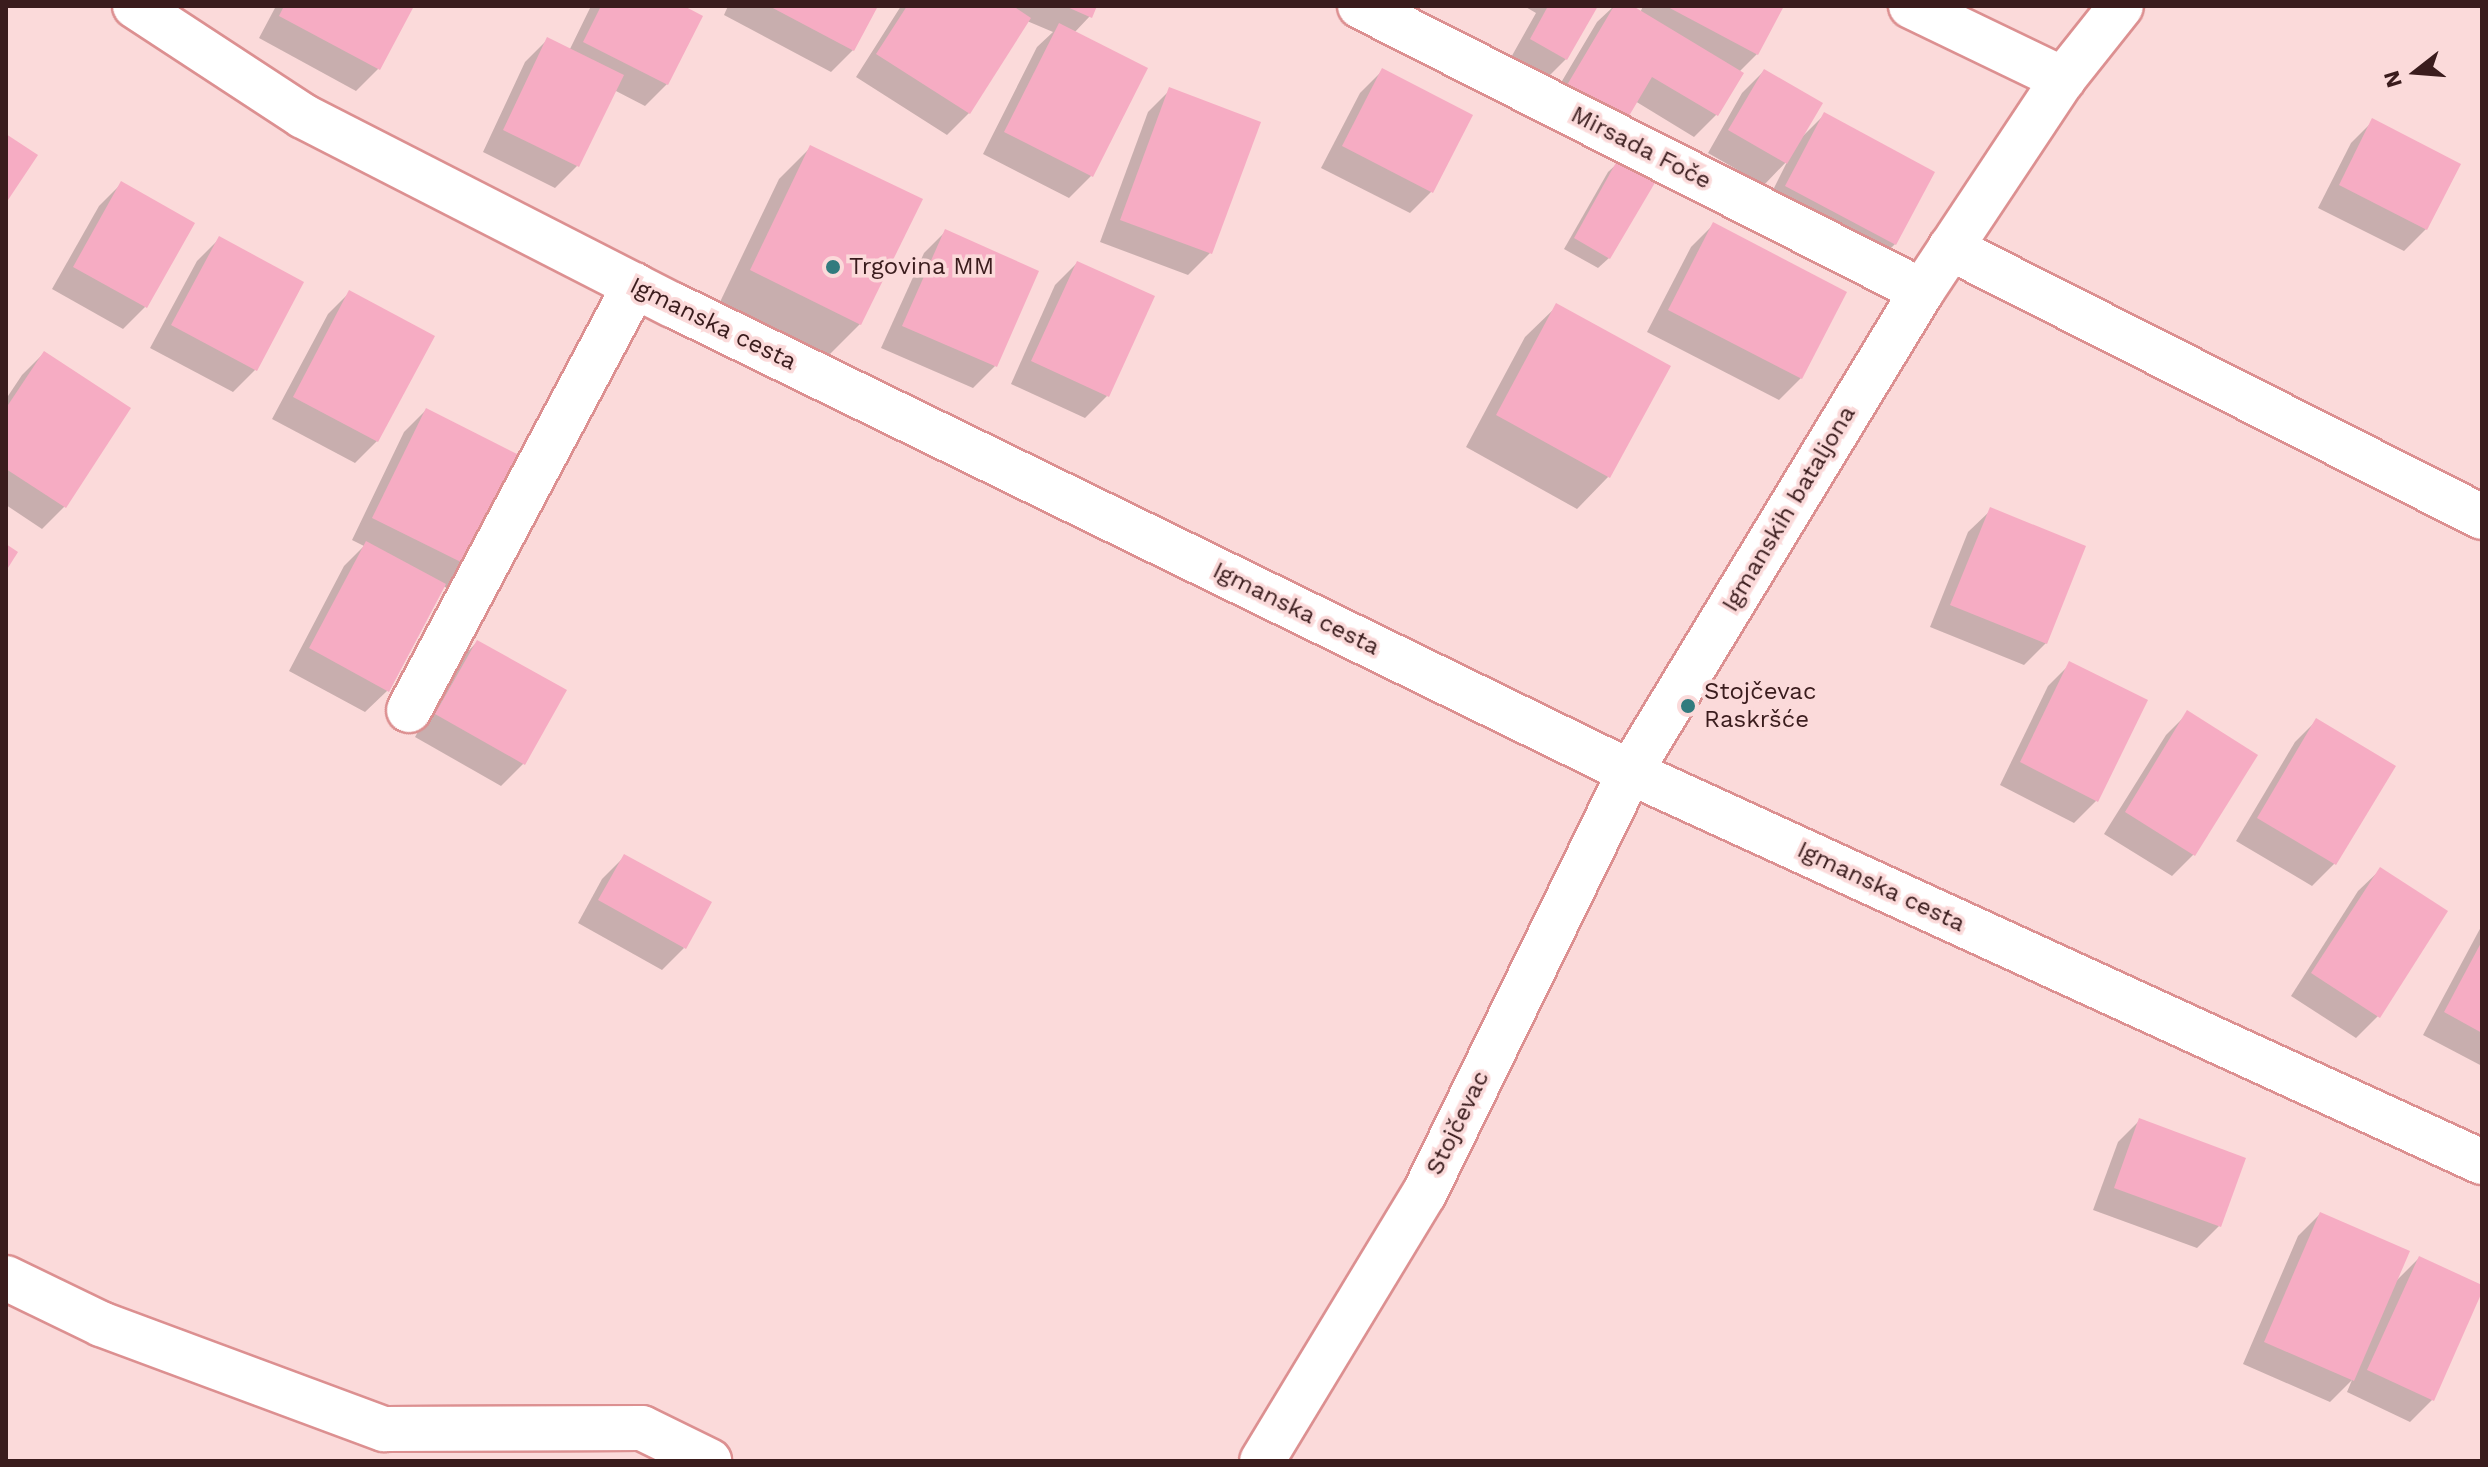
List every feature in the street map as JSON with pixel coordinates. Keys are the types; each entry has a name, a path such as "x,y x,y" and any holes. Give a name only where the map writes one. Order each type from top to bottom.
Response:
{"street":[{"name":"Igmanska cesta","path":"135,6 303,116 635,285 1630,772 2482,1162"},
{"name":"Mirsada Foče","path":"1360,6 1922,291"},
{"path":"1911,6 2063,79"},
{"name":"Igmanskih bataljona","path":"1630,772 1922,291 2063,79 2121,6"},
{"path":"1950,248 2482,517"},
{"path":"409,710 635,285"},
{"name":"Stojčevac","path":"1262,1461 1424,1194 1630,772"},
{"path":"6,1278 101,1324 384,1429 642,1428 709,1461"}],"building":[{"path":"284,6 414,6 380,70 279,16"},
{"path":"601,6 684,6 703,16 668,85 583,42"},
{"path":"769,6 878,6 854,51"},
{"path":"907,6 1013,6 1031,18 970,114 876,54"},
{"path":"1065,6 1097,6 1092,18"},
{"path":"1548,6 1598,6 1567,60 1530,39"},
{"path":"1614,6 1633,6 1744,73 1718,116 1652,77 1626,121 1567,85"},
{"path":"1666,6 1784,6 1758,55"},
{"path":"1059,23 1148,68 1093,177 1004,132"},
{"path":"547,37 624,75 579,167 503,130"},
{"path":"1382,68 1473,115 1433,193 1342,146"},
{"path":"1764,69 1823,103 1787,164 1728,130"},
{"path":"1169,87 1261,122 1212,254 1120,220"},
{"path":"1824,112 1935,172 1896,245 1785,186"},
{"path":"2372,118 2461,164 2427,230 2339,185"},
{"path":"6,134 38,155 6,203"},
{"path":"810,145 923,199 861,325 750,270"},
{"path":"1618,159 1656,181 1610,259 1574,238"},
{"path":"121,181 195,223 147,308 73,267"},
{"path":"1713,222 1847,292 1802,379 1668,310"},
{"path":"945,229 1039,271 997,367 902,326"},
{"path":"219,236 304,282 257,371 171,325"},
{"path":"1077,261 1155,296 1109,397 1031,361"},
{"path":"349,290 435,336 378,442 293,397"},
{"path":"1556,303 1671,366 1610,478 1496,415"},
{"path":"44,351 131,408 66,508 6,469 6,408"},
{"path":"426,408 533,462 479,571 372,518"},
{"path":"1990,507 2086,546 2047,644 1950,605"},
{"path":"366,541 446,584 389,692 309,648"},
{"path":"6,544 18,552 6,571"},
{"path":"477,640 567,690 525,765 435,714"},
{"path":"2069,661 2148,700 2098,802 2020,762"},
{"path":"2187,710 2258,755 2195,856 2125,812"},
{"path":"2316,718 2396,766 2336,865 2257,818"},
{"path":"624,854 712,902 686,949 598,900"},
{"path":"2380,867 2448,911 2380,1018 2311,973"},
{"path":"2482,941 2482,1033 2444,1012"},
{"path":"2139,1118 2246,1158 2221,1227 2114,1188"},
{"path":"2320,1212 2410,1251 2354,1381 2264,1342"},
{"path":"2419,1256 2482,1285 2482,1292 2434,1401 2367,1370"}],"place":[{"name":"Trgovina MM","path":"833,267"},
{"name":"Stojčevac Raskršće","path":"1688,706"}]}
